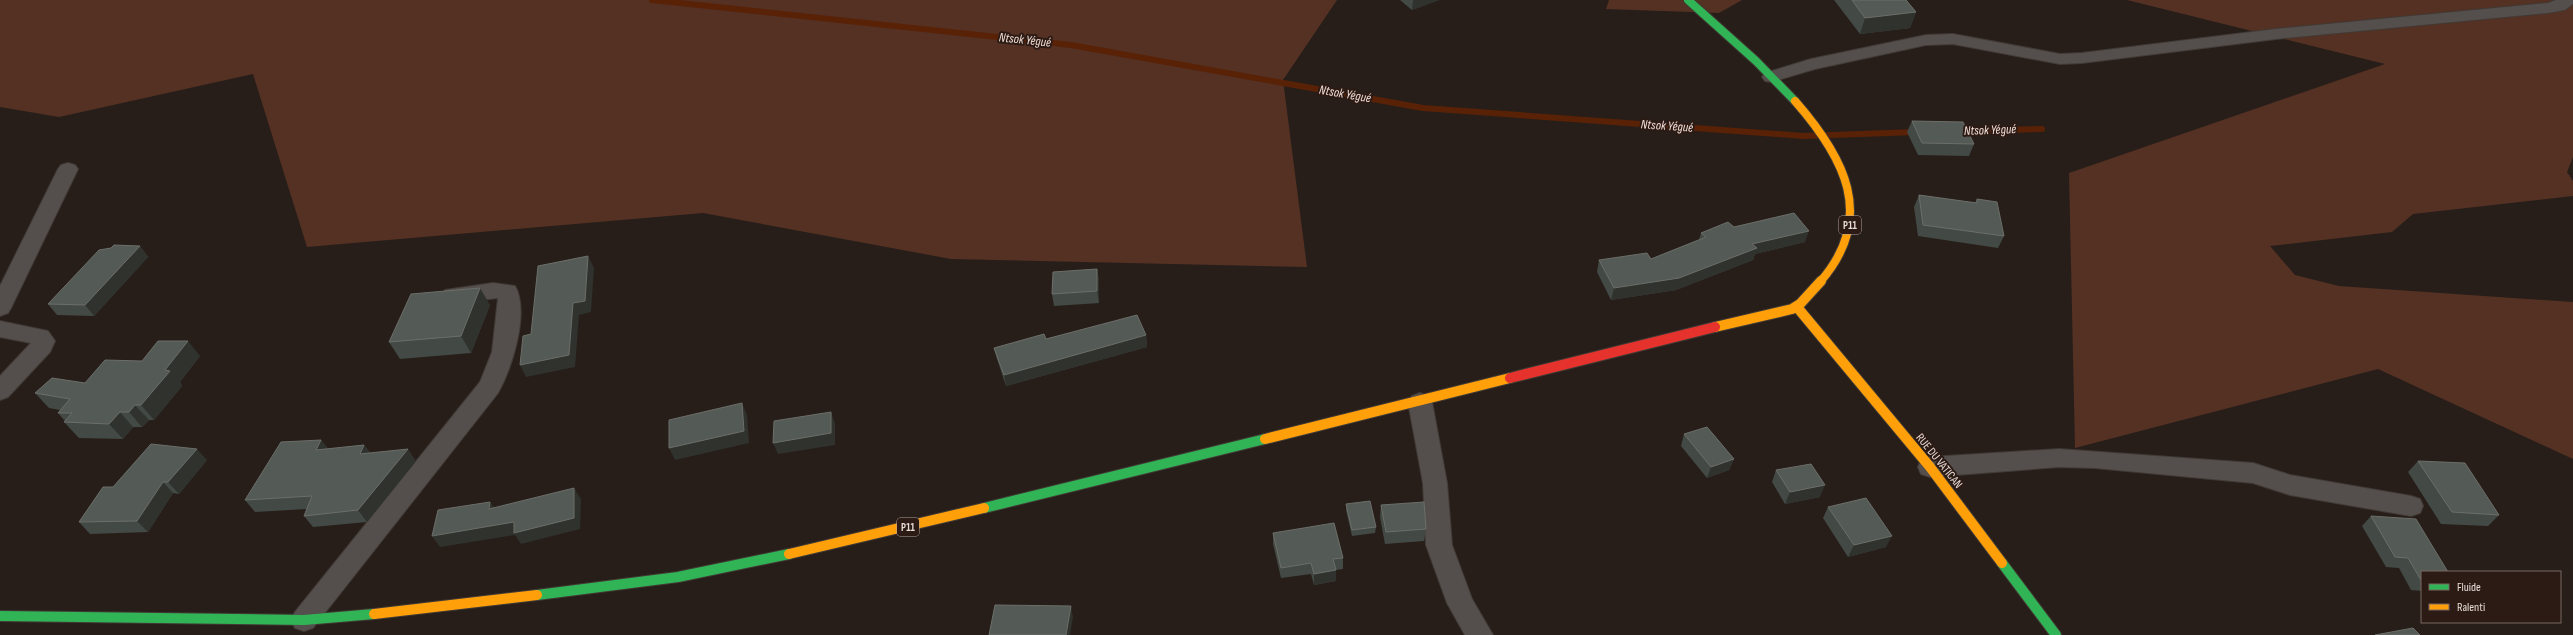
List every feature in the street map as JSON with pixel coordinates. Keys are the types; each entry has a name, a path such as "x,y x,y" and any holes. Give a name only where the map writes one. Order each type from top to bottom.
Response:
{"main road":[{"name":"P11","path":"0,616 304,620 410,611 678,577 830,546 1420,402 1797,307 1825,274 1844,247 1852,215 1849,185 1839,158 1823,133 1771,77 1688,0"},
{"name":"RUE DU VATICAN","path":"1797,307 1930,467 2056,635"}],"street":[{"path":"1771,77 1811,64 1926,40 1972,41 2060,59 2082,58 2276,34 2548,8 2559,6 2568,0"},
{"path":"0,308 68,169"},
{"path":"304,620 481,400 493,383 502,364 510,300 507,291 493,290 430,298"},
{"path":"0,330 40,337 44,341 42,346 0,391"},
{"path":"1420,402 1435,483 1439,545 1460,603 1480,635"},
{"path":"1930,467 2059,458 2095,459 2253,473 2290,485 2411,506"}],"shaded area":[{"path":"0,0 1337,0 1283,80 1307,267 951,259 703,213 307,247 253,74 59,117 0,107"},
{"path":"1609,0 1742,0 1719,13 1606,9"},
{"path":"2127,0 2573,0 2573,157 2567,172 2573,181 2573,196 2413,214 2392,232 2270,246 2295,275 2339,286 2573,302 2573,459 2378,369 2075,448 2069,173 2385,64"}],"building":[{"path":"1852,0 1906,0 1916,12 1865,18"},
{"path":"1912,121 1963,122 1974,144 1922,143"},
{"path":"1919,195 1977,203 1977,199 1997,202 2004,236 1923,225"},
{"path":"1794,213 1809,231 1752,244 1757,248 1679,278 1614,288 1599,260 1647,253 1651,259 1706,237 1701,233 1728,222 1734,227"},
{"path":"114,245 140,246 85,305 48,304 99,250 111,248"},
{"path":"588,256 585,301 573,303 569,355 520,365 523,336 531,334 538,266"},
{"path":"1097,269 1097,291 1052,294 1053,272"},
{"path":"480,288 461,336 389,342 411,294"},
{"path":"1137,315 1146,335 1004,375 994,348 1044,334 1046,339"},
{"path":"158,341 188,341 165,370 170,371 141,405 135,405 129,412 120,412 109,424 64,422 72,413 58,413 70,399 35,393 52,378 85,383 105,360 142,361"},
{"path":"742,403 744,431 669,448 669,420"},
{"path":"831,412 831,433 773,443 774,421"},
{"path":"1707,427 1734,459 1711,467 1684,434"},
{"path":"321,440 316,450 364,445 360,454 408,449 358,510 304,516 312,496 245,500 281,442"},
{"path":"151,444 197,449 168,482 163,482 137,521 79,522 103,487 113,487"},
{"path":"2418,461 2465,463 2499,515 2452,512"},
{"path":"1811,464 1825,485 1790,492 1776,470"},
{"path":"574,488 574,518 514,533 514,522 432,536 438,510 490,502 489,509"},
{"path":"1866,498 1892,536 1854,545 1828,507"},
{"path":"1370,501 1376,527 1352,530 1346,504"},
{"path":"1424,502 1426,529 1386,532 1381,505"},
{"path":"2371,516 2416,519 2447,571 2421,571 2421,580 2408,558 2395,557"},
{"path":"1334,523 1343,558 1333,559 1336,570 1314,574 1311,563 1281,568 1273,533"},
{"path":"995,605 1071,606 1066,635 989,635"},
{"path":"2413,628 2420,635 2375,635"}],"waterway":[{"name":"Ntsok Yégué","path":"652,0 1071,45 1423,108 1804,136 1917,132"},
{"name":"Ntsok Yégué","path":"1959,131 2042,129"}],"traffic: fast":[{"path":"1688,0 1756,61 1795,101"},
{"path":"984,508 1265,439"},
{"path":"537,595 678,577 789,554"},
{"path":"2002,563 2056,635"},
{"path":"0,616 304,620 374,614"}],"traffic: slow":[{"path":"1715,327 1771,315 1797,307 1822,280 1839,256 1848,233 1851,210 1848,187 1840,164 1828,142 1813,121 1795,101"},
{"path":"1797,307 1930,467 2002,563"},
{"path":"1265,439 1510,378"},
{"path":"789,554 984,508"},
{"path":"374,614 537,595"}],"traffic: jam":[{"path":"1510,378 1715,327"}]}
